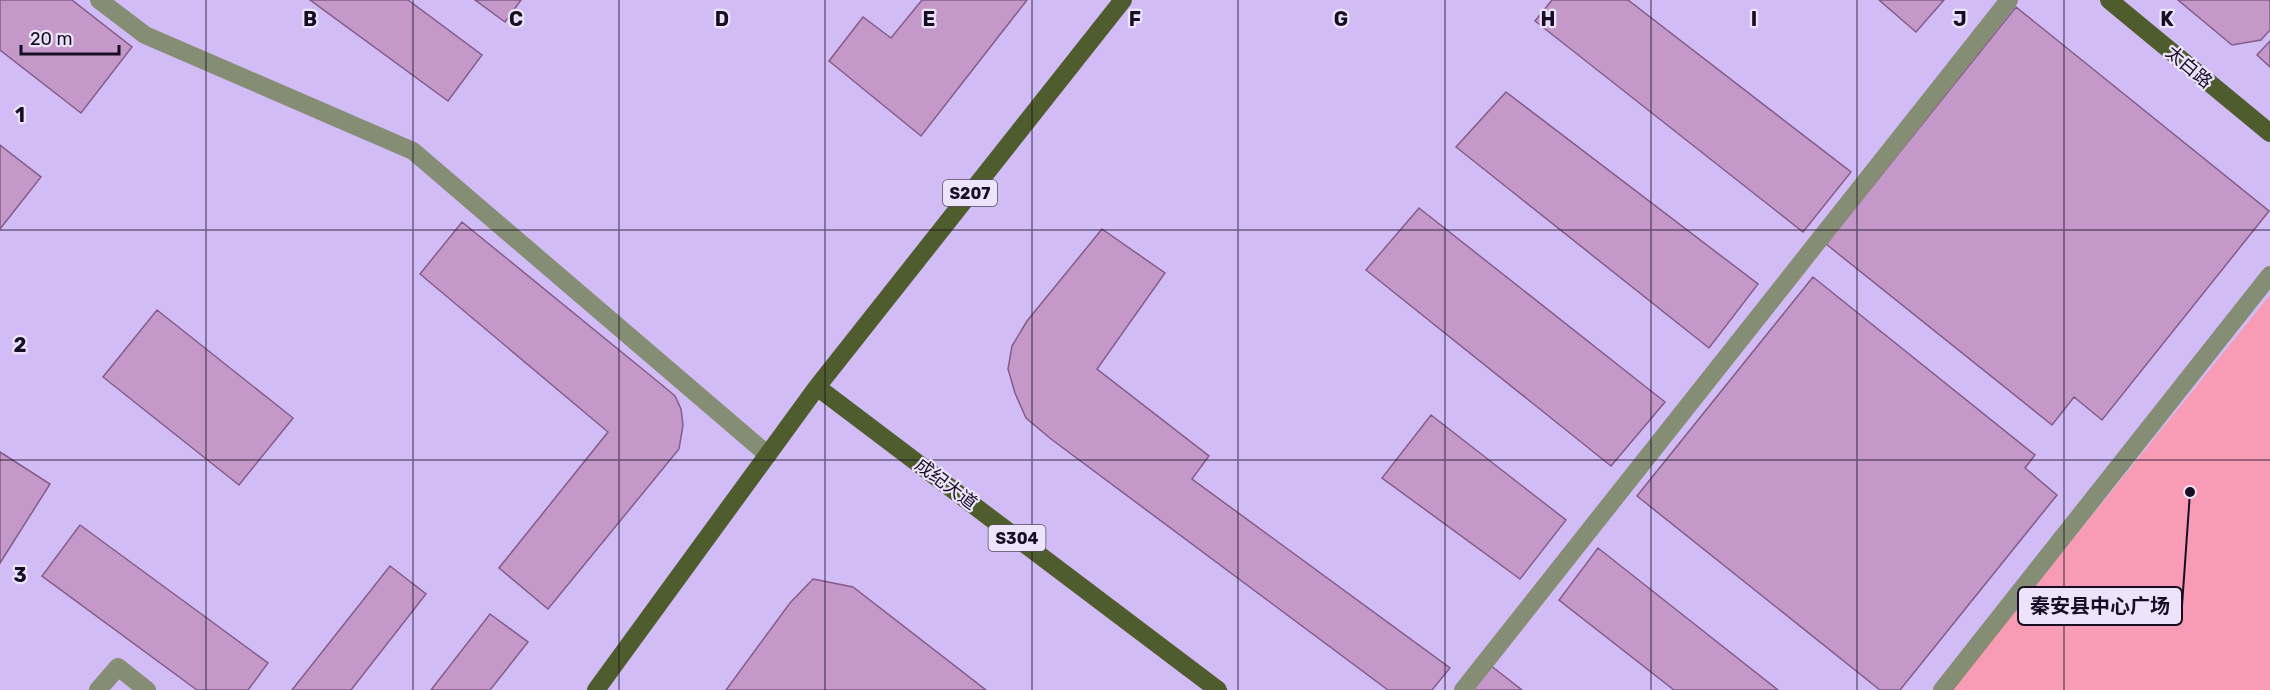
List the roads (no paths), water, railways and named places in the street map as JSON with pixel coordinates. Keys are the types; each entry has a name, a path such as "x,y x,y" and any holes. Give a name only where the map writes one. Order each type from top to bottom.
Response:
{"main road":[{"name":"S207","path":"596,690 817,387 1122,0"},
{"name":"太白路","path":"2109,0 2270,133"},
{"name":"成纪大道","path":"817,387 1218,690"}],"street":[{"path":"99,0 145,34 413,151 768,455"},
{"path":"1463,690 2009,0"},
{"path":"1941,690 2270,274"},
{"path":"98,690 118,667 147,690"}],"place":[{"name":"秦安县中心广场","path":"2190,492"}]}
